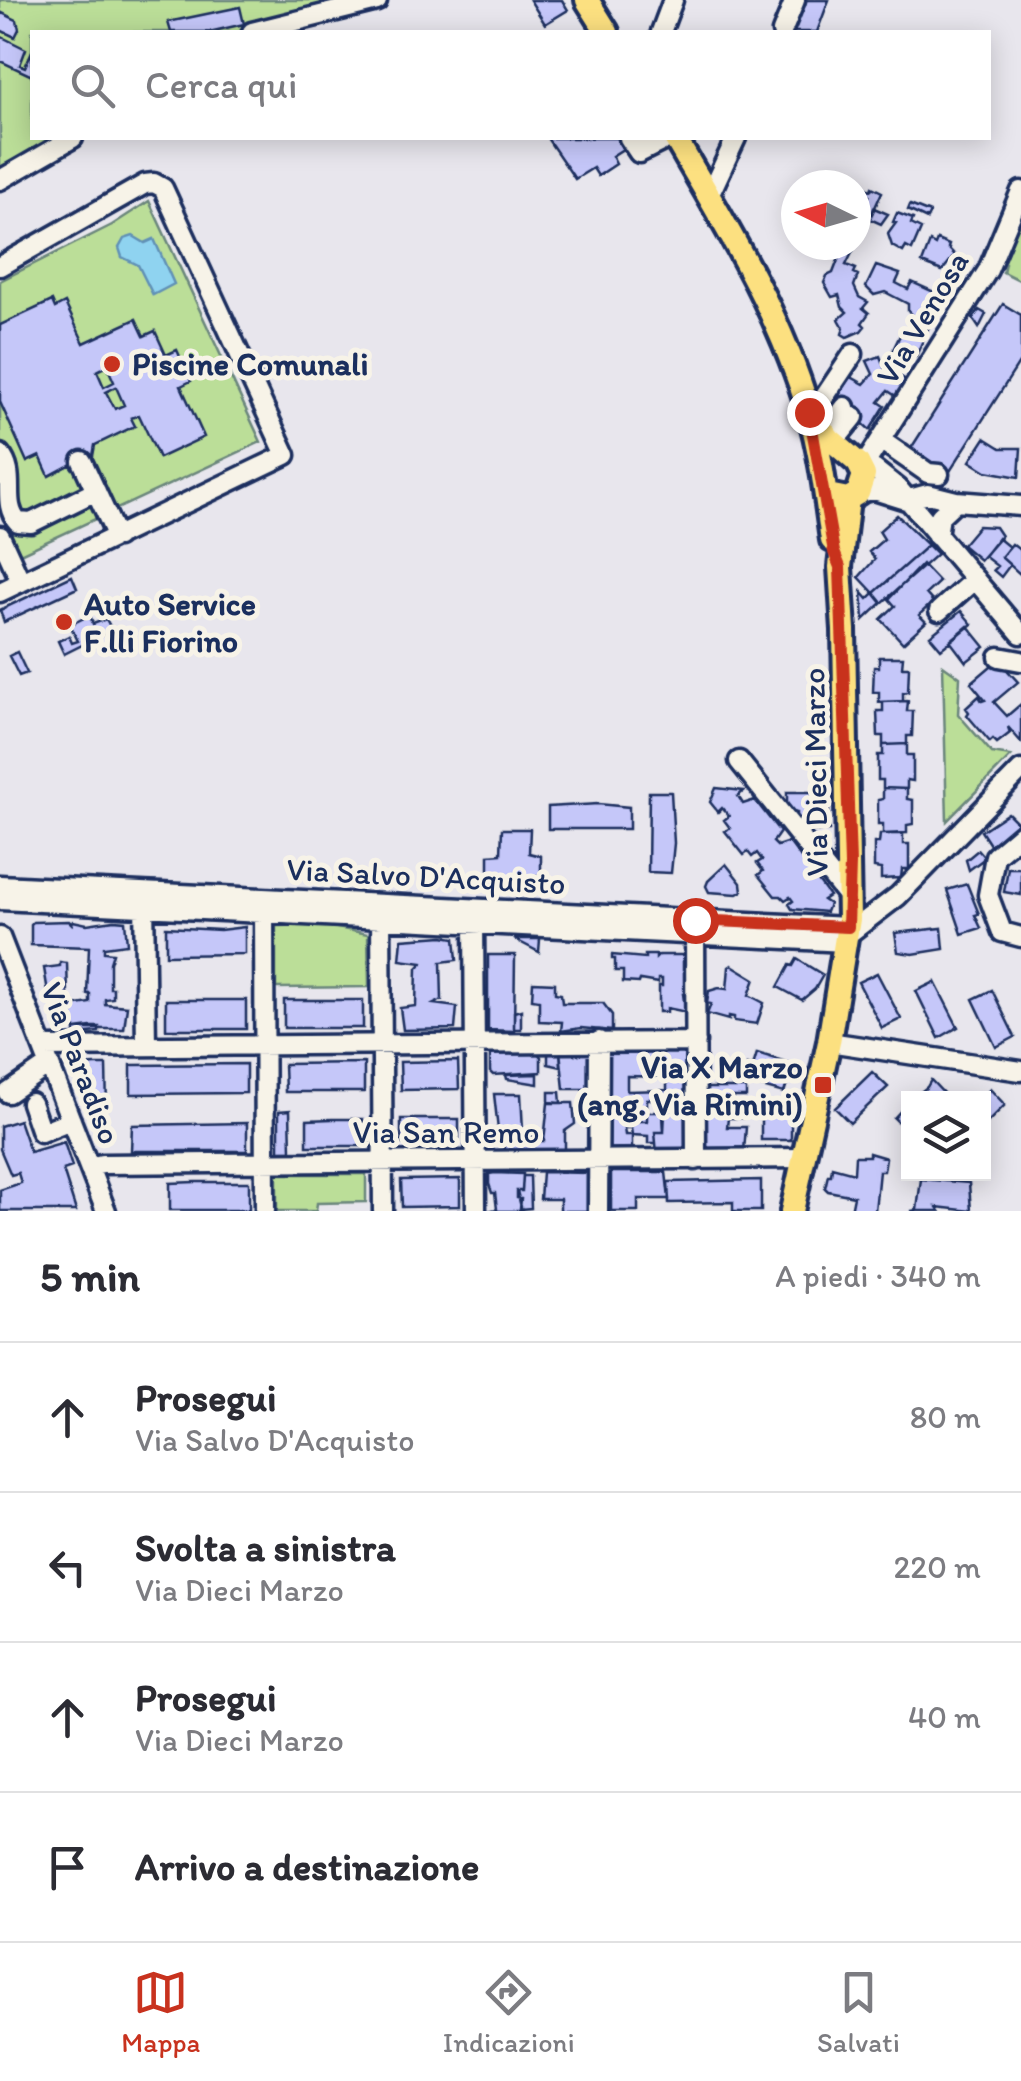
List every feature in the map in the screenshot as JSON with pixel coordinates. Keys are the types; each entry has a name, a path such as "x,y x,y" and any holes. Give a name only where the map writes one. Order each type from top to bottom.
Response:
{"main road":[{"name":"Via Dieci Marzo","path":"673,140 709,196 764,302 808,410 840,567"},
{"path":"808,410 843,451 826,468 824,482 835,497 853,496"},
{"name":"Via Dieci Marzo","path":"792,1211 829,1042 847,935 840,567 853,496 864,482 843,451"}],"street":[{"path":"260,30 376,0"},
{"path":"662,30 673,0"},
{"path":"783,30 795,0"},
{"path":"0,180 70,140"},
{"path":"630,140 639,153 668,140"},
{"path":"709,196 735,140"},
{"path":"0,266 145,184 163,188 286,455 0,592"},
{"name":"Via Venosa","path":"843,451 882,441 988,270 1021,191"},
{"path":"808,410 823,399 853,354"},
{"path":"850,412 843,451 886,476 1021,634"},
{"path":"882,441 928,473 939,474"},
{"path":"0,454 8,463 9,504 12,517 18,522 31,522 96,492"},
{"path":"82,461 117,536"},
{"path":"853,496 874,490 911,506"},
{"path":"911,506 928,494 956,501 1021,506"},
{"path":"937,536 940,516 956,501"},
{"path":"0,536 21,582"},
{"path":"940,611 975,580"},
{"path":"1000,657 1021,661"},
{"path":"739,761 849,898"},
{"path":"847,935 898,896 1021,770"},
{"path":"1021,834 995,856 988,894 1002,932 1021,937"},
{"name":"Via Salvo D'Acquisto","path":"0,885 144,900"},
{"name":"Via Salvo D'Acquisto","path":"0,900 144,900 847,935"},
{"path":"144,900 146,1046"},
{"path":"263,906 265,1211"},
{"path":"381,912 382,1211"},
{"path":"474,916 476,1211"},
{"path":"695,927 696,1160"},
{"name":"Via Paradiso","path":"0,937 106,1211"},
{"path":"598,1211 599,1041"},
{"path":"8,1093 46,1056 146,1046 696,1042"},
{"path":"829,1042 1021,1071"},
{"path":"31,1103 41,1132 71,1120"},
{"name":"Via San Remo","path":"90,1167 804,1158"}],"green space":[{"path":"0,0 357,0 245,30 30,30 30,140 58,140 0,174"},
{"name":"Piscine Comunali","path":"149,201 261,442 20,554 0,510 0,281 112,225"},
{"path":"1021,202 1021,281 1003,272 1005,263 994,255"},
{"path":"943,665 960,677 958,714 992,753 1011,756 947,821"},
{"path":"322,925 368,934 369,987 276,988 276,926"},
{"path":"277,1174 366,1174 366,1202 317,1203 316,1211 277,1211"}],"water":[{"path":"133,236 145,243 154,239 174,284 153,295 138,265 122,257 119,248 124,239"}],"building":[{"path":"530,0 562,0 568,10 545,24"},
{"path":"802,0 829,0 818,30 790,30"},
{"path":"240,7 244,24 218,30 170,30 168,22"},
{"path":"0,12 17,20 19,29 15,37 0,30"},
{"path":"0,36 26,49 20,65 25,67 30,56 30,75 0,61"},
{"path":"548,140 626,140 629,145 612,156 616,164 598,176 593,168 575,179"},
{"path":"872,187 882,192 872,214 871,214"},
{"path":"910,205 930,213 927,219 908,210"},
{"path":"874,208 888,214 881,224 871,216"},
{"path":"897,213 913,219 911,224 921,229 912,250 906,247 903,252 892,246 888,234 896,223 893,222"},
{"path":"937,240 949,245 955,255 942,271 922,263 930,242 935,245"},
{"path":"838,260 848,260 846,265 856,269 854,273 858,275 854,286 859,297 868,302 863,308 869,313 862,323 865,326 847,337 842,334 844,328 839,319 847,312 839,295 832,297 824,283"},
{"path":"876,266 900,274 896,283 908,289 912,282 934,292 925,316 931,322 916,356 901,365 890,356 902,331 908,334 917,321 908,304 885,292 874,295 866,287"},
{"path":"52,301 55,308 65,303 84,343 136,319 144,336 155,331 166,355 177,350 191,381 181,386 204,437 159,458 139,415 131,418 135,426 95,445 93,456 49,476 40,456 27,462 0,402 0,325","holes":["107,366 114,382 104,387 97,371","116,387 124,405 115,409 106,392"]},
{"path":"1003,304 1021,315 1021,360 947,476 910,450"},
{"path":"979,310 986,314 979,328 973,319"},
{"path":"880,356 886,372 909,382 899,398 888,391 879,402 885,406 870,430 840,403 843,398 839,395 851,377 864,384 873,374 867,361"},
{"path":"985,438 1001,448 1021,448 1019,477 986,471 970,461"},
{"path":"897,515 928,545 874,593 859,577 875,559 869,552 884,539 879,531"},
{"path":"978,526 995,527 1001,536 980,560 962,545"},
{"path":"998,538 1009,547 1001,557 1010,565 1001,577 993,570 997,566 984,556"},
{"path":"1012,544 1021,551 1021,575 1001,557"},
{"path":"928,545 937,554 882,603 874,593"},
{"path":"922,564 939,582 926,594 933,602 919,615 926,622 903,643 881,619 895,606 889,599"},
{"path":"72,576 77,588 4,622 0,610"},
{"path":"862,592 868,599 874,593 882,603 864,620"},
{"path":"961,611 972,624 941,649 930,636"},
{"path":"90,615 93,624 106,619 112,630 64,654 58,641 69,636 72,643 78,641 70,625"},
{"path":"968,626 985,647 966,662 950,641"},
{"path":"17,652 27,673 19,676 9,656"},
{"path":"879,657 903,657 902,667 909,667 908,692 903,693 903,701 879,702 879,692 873,692 874,667 879,667"},
{"path":"998,660 1018,682 994,702 1007,716 1021,704 1021,742 1008,727 1010,733 997,743 993,739 990,742 967,715 966,708 979,696 985,700 971,683"},
{"path":"908,701 907,711 913,711 912,736 907,736 907,744 883,745 883,736 878,736 877,711 883,711 883,702"},
{"path":"907,744 907,755 913,755 913,781 907,780 907,789 883,788 883,780 878,780 878,755 883,755 883,745"},
{"path":"716,788 744,791 738,796 743,804 755,800 780,832 773,842 777,846 789,842 829,896 823,900 829,904 826,912 792,909 790,897 785,900 775,896 758,875 763,871 757,863 762,860 757,853 752,857 748,852 744,855 725,831 730,828 724,820 729,816 722,808 718,812 710,802"},
{"path":"883,788 907,789 907,799 913,800 913,824 907,825 907,833 883,834 883,824 878,824 878,800 883,799"},
{"path":"649,792 671,792 671,873 648,872"},
{"path":"787,792 812,792 812,806 829,806 829,831 808,831 808,821 797,820 797,813 787,811"},
{"path":"548,807 629,807 629,829 548,829"},
{"path":"1008,813 1021,826 994,851 981,831"},
{"path":"502,829 530,829 529,853 541,856 541,875 526,879 512,875 513,879 489,875 489,855 501,854"},
{"path":"880,834 903,834 903,844 909,844 909,869 902,869 901,878 881,879 881,869 874,868 874,843 879,843"},
{"path":"978,850 985,858 969,870 966,860"},
{"path":"726,864 741,883 742,891 709,892 708,881"},
{"path":"1008,868 1021,868 1021,895 1004,892"},
{"path":"967,884 981,928 962,934 947,890"},
{"path":"125,921 127,944 104,947 104,952 113,953 113,998 105,999 105,1004 127,1006 124,1029 74,1029 71,1006 90,1003 89,947 31,945 31,924"},
{"path":"166,927 245,927 245,954 166,955"},
{"path":"942,928 944,949 898,952 895,933"},
{"path":"455,938 457,960 441,962 442,1000 434,1004 457,1007 455,1029 403,1030 400,1008 416,1006 417,968 422,963 400,960 402,939"},
{"path":"514,939 540,939 539,952"},
{"path":"488,955 515,955 514,1031 488,1030"},
{"path":"612,955 687,955 683,959 683,969 687,969 687,994 683,994 686,1012 667,1008 667,1012 659,1012 662,979 658,983 623,982 623,971 615,971"},
{"path":"797,959 823,975 802,1000 778,987"},
{"path":"60,962 67,963 68,994 65,998 49,998 44,968 60,966"},
{"path":"732,965 755,979 749,995 764,1003 757,1024 707,1014 711,1004 707,1003 709,991 727,989"},
{"path":"877,973 901,1019 882,1028 858,982"},
{"path":"533,982 555,983 555,993 561,994 562,1003 603,1003 612,1015 612,1031 561,1031 562,1022 539,1021 539,1000 532,999"},
{"path":"935,982 958,1027 939,1038 916,991"},
{"path":"992,990 1015,1037 996,1047 973,999"},
{"path":"166,1000 246,1000 246,1029 166,1029"},
{"path":"284,1000 363,1000 363,1028 284,1028"},
{"path":"521,1010 521,1029 514,1029 514,1012"},
{"path":"99,1027 99,1032 75,1034 75,1029"},
{"path":"607,1049 691,1051 690,1154 657,1154 655,1132 664,1132 662,1099 647,1099 647,1121 630,1121 630,1128 624,1128 625,1135 632,1135 632,1150 626,1150 626,1154 605,1154","holes":["627,1076 667,1077 667,1090 627,1091"]},
{"path":"494,1051 536,1051 541,1057 541,1072 493,1075 490,1056"},
{"path":"560,1051 593,1052 593,1089 564,1089"},
{"path":"560,1051 561,1067 548,1064 548,1052"},
{"path":"757,1053 793,1064 784,1093 744,1082 747,1065 753,1066"},
{"path":"458,1061 459,1089 401,1090 400,1062"},
{"path":"364,1063 364,1092 285,1092 284,1064"},
{"path":"246,1064 246,1093 131,1094 131,1065"},
{"path":"106,1065 107,1108 93,1108 79,1074 81,1066"},
{"path":"872,1072 888,1087 850,1123 835,1108"},
{"path":"538,1074 538,1084 507,1079 506,1075"},
{"path":"931,1080 941,1091 922,1091"},
{"path":"707,1088 746,1088 746,1097 729,1097 730,1107 746,1107 745,1118 728,1118 727,1127 746,1127 744,1151 705,1151"},
{"path":"990,1089 1005,1105 991,1119 991,1091"},
{"path":"549,1092 560,1092 561,1103 549,1102"},
{"path":"494,1094 521,1094 523,1130 533,1131 531,1141 544,1141 548,1103 573,1103 575,1124 565,1131 565,1155 503,1154 505,1139 503,1130 498,1130"},
{"path":"761,1108 791,1108 791,1140 761,1140"},
{"path":"290,1110 291,1151 279,1151 279,1111"},
{"path":"647,1112 665,1112 664,1132 655,1132 656,1143 648,1143 648,1136 632,1135 630,1121 647,1121"},
{"path":"363,1119 364,1146 307,1146 307,1120"},
{"path":"401,1119 459,1119 459,1143 447,1143 447,1134 413,1135 413,1144 401,1144"},
{"path":"19,1120 30,1152 64,1142 72,1167 63,1170 76,1211 0,1211 0,1190 21,1183 18,1173 11,1175 0,1149 0,1126"},
{"path":"247,1123 247,1151 131,1151 132,1125"},
{"path":"869,1153 886,1158 884,1171 879,1171 875,1211 851,1211 854,1196 828,1191 828,1175 832,1167 854,1173 855,1156"},
{"path":"542,1172 587,1173 587,1211 560,1211 560,1199 540,1199"},
{"path":"611,1172 666,1172 669,1199 638,1199 638,1211 611,1211"},
{"path":"489,1174 523,1174 522,1191 517,1191 522,1211 488,1211 497,1209 489,1184"},
{"path":"523,1176 530,1176 531,1208 520,1209 517,1191 522,1191"},
{"path":"460,1179 460,1206 402,1207 401,1180"},
{"path":"761,1180 761,1211 733,1211 733,1202 669,1203 668,1182"},
{"path":"921,1181 969,1183 971,1211 937,1207 940,1211 911,1211 917,1210"},
{"path":"249,1182 249,1210 170,1210 170,1183"}],"place":[{"name":"Piscine Comunali","path":"112,364"},
{"name":"Auto Service F.lli Fiorino","path":"64,622"},
{"name":"Via X Marzo (ang. Via Rimini)","path":"823,1085"}],"route":[{"path":"695,920 848,927 850,864 840,567 809,412"}]}
